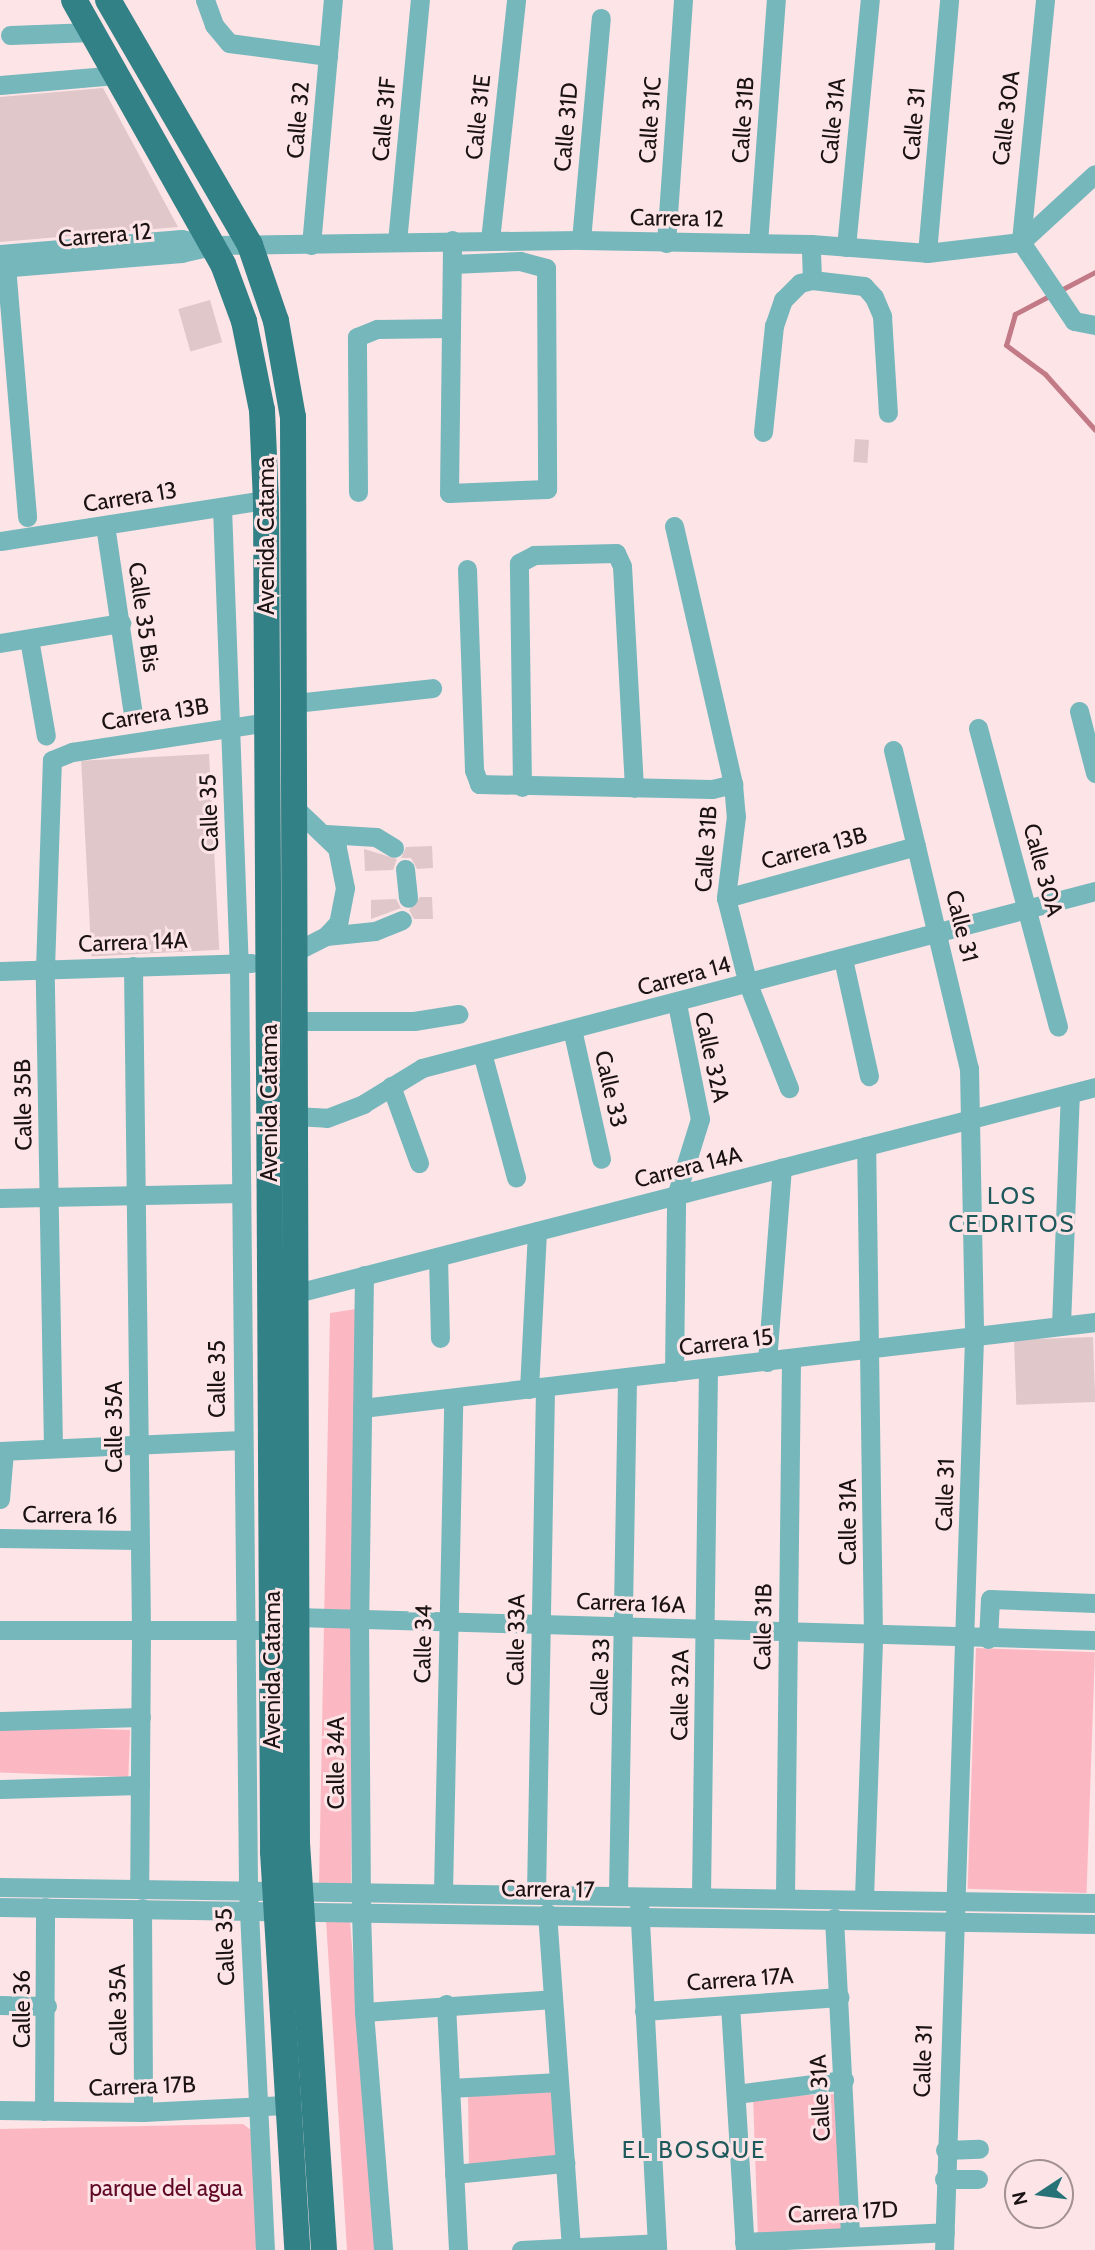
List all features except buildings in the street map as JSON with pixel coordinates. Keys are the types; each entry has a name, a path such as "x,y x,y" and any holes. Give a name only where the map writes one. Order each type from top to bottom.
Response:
{"main road":[{"name":"Avenida Catama","path":"74,0 214,245 237,302 258,380 267,500 271,1630 287,1900 324,2250"},
{"name":"Avenida Catama","path":"108,0 250,245 276,321 293,417 293,1294 296,1617 287,1900 286,2105 297,2250"}],"street":[{"name":"Calle 32","path":"311,245 333,0"},
{"name":"Calle 31F","path":"397,242 420,0"},
{"name":"Calle 31E","path":"490,240 516,0"},
{"name":"Calle 31C","path":"666,243 683,0"},
{"name":"Calle 31B","path":"758,243 776,0"},
{"name":"Calle 31A","path":"846,247 870,0"},
{"name":"Calle 31","path":"927,253 948,0"},
{"name":"Calle 30A","path":"1021,242 1045,0"},
{"path":"205,1 214,25 229,43 328,57"},
{"name":"Calle 31D","path":"581,240 601,18"},
{"path":"10,35 92,32"},
{"path":"0,85 116,75"},
{"path":"1095,174 1021,242 1031,261 1074,321 1095,325"},
{"name":"Carrera 12","path":"3,261 181,239 214,245 452,240 758,243 927,253 1021,242"},
{"path":"452,240 449,493 547,489 546,268 520,261 452,264"},
{"path":"810,244 812,280"},
{"path":"3,261 27,517"},
{"path":"763,432 774,326 783,300 800,283 812,280 864,286 874,296 882,316 888,413"},
{"path":"358,492 357,337 377,329 451,328"},
{"name":"Carrera 13","path":"0,541 267,500"},
{"name":"Calle 35","path":"222,507 239,963 248,1899 265,2250"},
{"name":"Calle 35 Bis","path":"106,525 133,715"},
{"name":"Calle 31B","path":"674,526 733,784 736,816 726,898 748,984 789,1088"},
{"path":"522,787 519,563 534,555 616,553 622,566 634,788"},
{"path":"467,569 475,778 488,787 634,788 733,784"},
{"path":"0,643 121,623"},
{"path":"29,639 46,736"},
{"path":"295,703 432,688"},
{"path":"1079,710 1095,773"},
{"name":"Carrera 13B","path":"52,761 72,752 267,722"},
{"name":"Calle 30A","path":"978,728 1058,1026"},
{"name":"Calle 31","path":"893,750 940,933 969,1068 967,1121 974,1338 944,2179 945,2241"},
{"name":"Calle 35B","path":"52,761 45,970 53,1448"},
{"path":"293,806 326,834 343,866 345,888 338,923 326,936"},
{"path":"326,834 376,837 394,848"},
{"name":"Carrera 13B","path":"726,898 916,846"},
{"path":"405,869 408,898"},
{"name":"Carrera 14","path":"294,1116 327,1118 422,1068 677,1004 1095,891"},
{"path":"295,951 326,936 375,931 402,920"},
{"path":"843,958 869,1076"},
{"name":"Carrera 14A","path":"0,971 268,962"},
{"name":"Calle 35A","path":"134,966 138,1198 143,2112"},
{"name":"Calle 32A","path":"676,1196 685,1160 700,1119 677,1004"},
{"path":"294,1021 414,1021 458,1014"},
{"name":"Calle 33","path":"572,1029 601,1159"},
{"path":"481,1053 516,1177"},
{"path":"391,1086 419,1163"},
{"name":"Carrera 14A","path":"293,1294 1095,1087"},
{"path":"1061,1325 1070,1094"},
{"name":"Calle 31A","path":"864,1898 873,1636 866,1146"},
{"path":"767,1362 782,1168"},
{"path":"0,1198 138,1198 241,1193"},
{"path":"674,1372 676,1196"},
{"name":"Calle 33A","path":"536,1894 541,1625 537,1231"},
{"path":"438,1256 440,1338"},
{"name":"Calle 34A","path":"364,1275 359,1619 361,1901 364,2012 383,2250"},
{"name":"Carrera 15","path":"362,1408 1095,1322"},
{"name":"Calle 31B","path":"785,1896 791,1359"},
{"name":"Calle 32A","path":"701,1896 708,1368"},
{"name":"Calle 33","path":"618,1895 626,1627 627,1377"},
{"name":"Calle 34","path":"443,1892 453,1398"},
{"path":"0,1499 2,1451 138,1442 242,1440"},
{"name":"Carrera 16","path":"0,1538 139,1540"},
{"path":"988,1639 990,1600 1095,1603"},
{"name":"Carrera 16A","path":"296,1617 965,1639"},
{"path":"0,1630 271,1630"},
{"path":"965,1639 1095,1640"},
{"path":"0,1721 141,1717"},
{"path":"0,1788 140,1786"},
{"name":"Carrera 17","path":"0,1887 141,1898 361,1901 547,1913 953,1919 1095,1924"},
{"name":"Carrera 17","path":"361,1901 443,1892 1095,1903"},
{"path":"521,2250 657,2246 638,1895"},
{"name":"Carrera 17","path":"0,1907 45,1907 141,1898"},
{"name":"Calle 36","path":"44,2111 47,2006 45,1907"},
{"path":"547,1913 571,2248"},
{"name":"Calle 31A","path":"834,1918 850,2235"},
{"name":"Carrera 17A","path":"644,2011 839,1997"},
{"path":"364,2012 446,2004 553,1999"},
{"path":"446,2004 458,2250"},
{"path":"730,2005 745,2246"},
{"path":"0,2006 47,2006"},
{"path":"736,2094 844,2080"},
{"path":"450,2088 559,2081"},
{"name":"Carrera 17B","path":"0,2110 143,2112 286,2105"},
{"path":"945,2150 979,2149"},
{"path":"454,2174 565,2163"},
{"path":"944,2179 978,2179"},
{"name":"Carrera 17D","path":"745,2246 850,2235 945,2241"}],"green space":[{"path":"356,1309 351,1885 319,1886 330,1313"},
{"path":"976,1648 1095,1652 1087,1893 968,1889"},
{"path":"0,1725 130,1730 128,1777 0,1772"},
{"path":"326,1920 350,1922 377,2250 347,2250"},
{"path":"554,2089 562,2158 469,2168 468,2092"},
{"path":"840,2094 845,2231 758,2234 753,2097"},
{"name":"parque del agua","path":"243,2124 255,2133 263,2250 0,2250 0,2129"}],"waterway":[{"path":"1059,291 1095,272"},
{"path":"1051,295 1015,314 1006,345 1045,374 1095,430"}],"district":[{"name":"LOS CEDRITOS","path":"1012,1210"},
{"name":"EL BOSQUE","path":"694,2150"}]}
